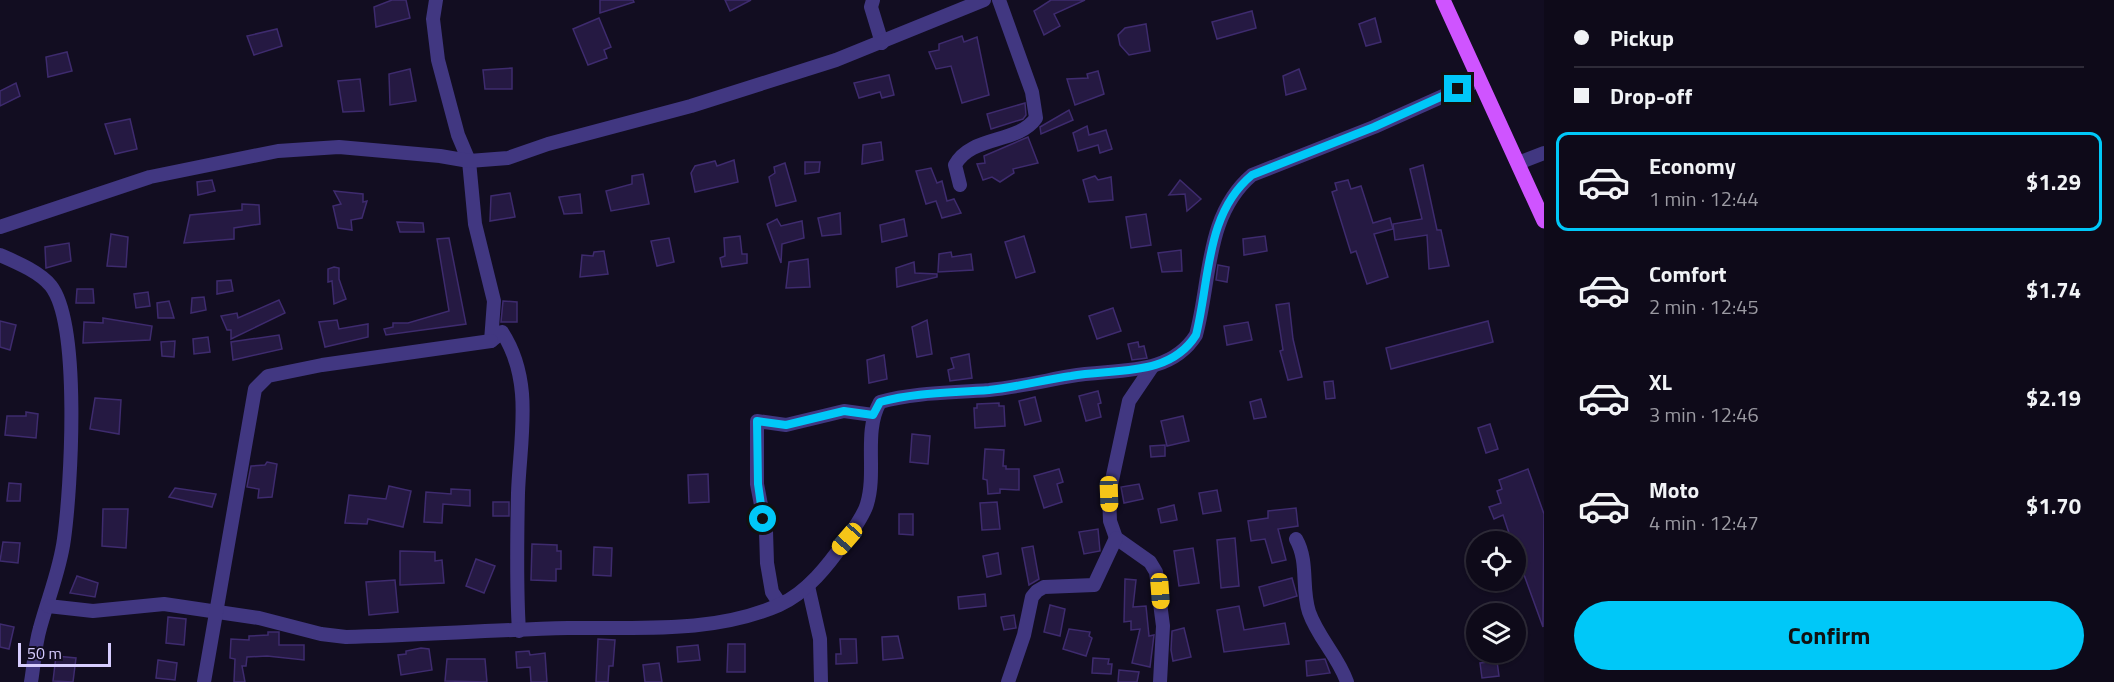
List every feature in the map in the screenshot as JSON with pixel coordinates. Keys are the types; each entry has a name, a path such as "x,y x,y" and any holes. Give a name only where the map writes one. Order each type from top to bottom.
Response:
{"main road":[{"path":"1443,0 1544,221"}],"street":[{"path":"436,0 433,19 438,60 458,135 469,161 475,224 490,280 495,315 502,332 513,348 521,375 522,433 516,556 519,631"},
{"path":"873,0 871,7 882,43"},
{"path":"0,226 150,177 278,151 339,147 440,156 469,161 508,158 548,144 692,106 882,43 984,0"},
{"path":"960,185 955,165 959,157 969,150 1023,128 1036,117 1032,92 999,0"},
{"path":"48,606 93,611 164,604 259,618 321,634 346,637 630,629 710,623 740,618 780,604 808,586 847,539 867,505 872,469 873,415 880,402 905,395 988,390 1035,384 1072,375 1152,366 1171,359 1189,346 1196,335 1209,254 1227,208 1239,186 1252,175 1374,127 1479,80"},
{"path":"1518,163 1544,153"},
{"path":"0,255 37,274 50,285 61,304 68,347 71,403 65,530 48,606 39,632 31,682"},
{"path":"491,341 495,315"},
{"path":"204,682 255,388 268,376 491,341 502,332"},
{"path":"1152,366 1133,393 1109,494 1110,521 1116,538 1150,562 1156,572 1162,626 1160,682"},
{"path":"780,604 772,592 767,562 766,531 758,484 757,421 786,425 844,411 873,415"},
{"path":"1008,682 1024,635 1032,597 1044,587 1094,585 1116,538"},
{"path":"1296,539 1304,555 1310,614 1322,640 1340,663 1347,682"},
{"path":"808,586 820,639 821,682"}],"building":[{"path":"392,0 406,0 410,18 376,27 374,7"},
{"path":"600,0 633,0 634,2 600,13"},
{"path":"725,0 751,0 730,11"},
{"path":"1051,0 1085,0 1054,14 1060,26 1044,35 1034,11"},
{"path":"1252,11 1256,28 1217,39 1212,22"},
{"path":"599,18 611,47 604,50 607,58 588,65 573,29"},
{"path":"1375,18 1381,42 1366,46 1359,24"},
{"path":"1146,24 1150,51 1129,55 1120,45 1118,35 1125,28"},
{"path":"277,29 282,46 254,55 247,36"},
{"path":"962,36 964,42 977,37 989,95 962,103 951,66 936,69 929,52 939,50 939,44"},
{"path":"67,52 72,71 48,77 46,57"},
{"path":"512,68 512,89 485,89 483,70"},
{"path":"410,69 416,101 390,105 389,74"},
{"path":"1299,69 1306,89 1286,95 1283,76"},
{"path":"1098,71 1104,94 1075,105 1067,79 1088,78 1087,74"},
{"path":"889,75 894,95 882,98 880,92 859,98 854,83"},
{"path":"360,79 364,111 343,112 338,81"},
{"path":"16,83 20,96 0,106 0,91"},
{"path":"1025,103 1026,115 1023,119 991,129 987,114"},
{"path":"1069,110 1073,120 1041,134 1040,127"},
{"path":"130,119 137,149 115,154 105,124"},
{"path":"1087,126 1089,135 1106,130 1112,149 1100,153 1098,145 1078,151 1073,133"},
{"path":"1028,137 1038,163 1013,169 1014,173 1000,182 992,177 983,180 977,164 985,163 984,156"},
{"path":"881,142 883,160 862,164 863,145"},
{"path":"734,160 738,182 695,192 691,173 695,166 715,161 717,166"},
{"path":"805,162 820,162 819,172 805,174"},
{"path":"785,163 796,201 776,206 769,177 775,173 774,167"},
{"path":"1423,165 1437,230 1441,230 1449,266 1429,269 1427,235 1395,240 1393,224 1422,219 1410,169"},
{"path":"931,168 937,183 942,181 947,201 954,199 961,213 942,218 936,201 926,204 916,171"},
{"path":"643,174 649,204 611,211 606,191 632,184 632,176"},
{"path":"1095,176 1098,180 1111,177 1113,200 1089,202 1083,180"},
{"path":"212,180 215,191 198,195 197,182"},
{"path":"1180,180 1201,199 1187,211 1185,194 1169,195"},
{"path":"1348,180 1351,189 1361,186 1373,223 1390,218 1393,229 1374,234 1388,277 1367,284 1356,251 1351,253 1332,192 1337,190 1335,183"},
{"path":"334,191 363,194 363,202 367,201 362,218 351,220 352,230 338,228 333,206 341,204"},
{"path":"510,193 515,217 490,221 491,196"},
{"path":"580,194 582,213 564,214 559,197"},
{"path":"242,204 259,205 260,224 234,228 234,239 184,243 190,215 242,210"},
{"path":"840,213 841,234 822,236 818,218"},
{"path":"1146,214 1151,245 1131,248 1126,217"},
{"path":"777,219 781,226 802,221 804,238 782,244 781,263 767,224"},
{"path":"904,219 907,236 882,242 880,225"},
{"path":"397,222 423,223 424,232 400,232"},
{"path":"111,234 128,237 126,267 107,266"},
{"path":"740,236 742,254 747,254 747,263 722,267 720,258 725,256 724,238"},
{"path":"1024,236 1035,272 1016,278 1005,242"},
{"path":"1265,236 1267,251 1244,255 1243,239"},
{"path":"449,238 466,324 386,335 384,329 393,327 393,323 408,323 449,311 437,239"},
{"path":"669,238 674,262 657,266 651,241"},
{"path":"69,243 71,261 46,268 45,247"},
{"path":"1181,250 1182,271 1162,272 1158,253"},
{"path":"604,251 608,274 580,277 582,255 593,256 594,252"},
{"path":"951,252 952,257 971,254 973,270 938,272 939,254"},
{"path":"808,259 810,287 786,288 789,262"},
{"path":"914,262 915,273 937,274 937,277 897,287 896,268"},
{"path":"1218,265 1229,267 1227,282 1216,280"},
{"path":"339,268 339,279 346,299 334,304 332,281 328,282 328,269"},
{"path":"231,280 233,291 217,294 217,281"},
{"path":"77,289 93,289 94,303 76,303"},
{"path":"148,292 150,306 136,308 134,294"},
{"path":"204,297 206,310 191,313 192,298"},
{"path":"279,300 285,313 231,339 231,330 227,330 221,316 237,313 238,318"},
{"path":"169,301 174,318 158,318 157,303"},
{"path":"503,301 517,302 517,322 501,322"},
{"path":"1289,303 1293,339 1302,377 1288,380 1280,351 1283,350 1276,305"},
{"path":"1113,308 1121,331 1097,339 1089,316"},
{"path":"103,318 152,326 150,340 83,343 84,322 103,323"},
{"path":"337,320 339,329 368,324 368,337 325,347 319,322"},
{"path":"927,320 932,354 917,357 912,327"},
{"path":"0,321 16,325 10,350 0,347"},
{"path":"1488,321 1493,342 1391,369 1386,348"},
{"path":"1248,322 1252,340 1227,345 1224,326"},
{"path":"279,335 282,349 233,360 231,342"},
{"path":"208,337 210,352 194,354 193,339"},
{"path":"175,341 174,357 162,356 161,342"},
{"path":"1138,342 1139,347 1144,346 1147,358 1132,360 1128,344"},
{"path":"969,354 972,378 950,381 948,370 954,368 951,358"},
{"path":"884,355 887,379 869,383 867,360"},
{"path":"1333,381 1335,398 1326,399 1324,382"},
{"path":"1098,391 1101,417 1086,421 1079,396"},
{"path":"1035,397 1041,421 1025,425 1019,401"},
{"path":"95,398 121,400 119,434 90,429"},
{"path":"1261,399 1266,417 1254,419 1250,402"},
{"path":"999,403 999,406 1004,406 1005,426 975,428 974,408 977,408 977,404"},
{"path":"26,412 38,414 36,438 5,435 7,416 26,416"},
{"path":"1183,416 1189,441 1167,446 1161,421"},
{"path":"1490,424 1498,449 1486,453 1478,428"},
{"path":"912,434 930,436 928,464 910,462"},
{"path":"1165,445 1165,456 1151,457 1150,446"},
{"path":"985,449 1004,450 1003,466 1006,466 1006,469 1019,469 1019,490 1000,489 1000,493 988,494 987,480 983,479"},
{"path":"267,462 277,464 272,497 258,498 259,489 247,487 251,466 265,465"},
{"path":"1059,469 1063,482 1057,484 1062,502 1044,508 1034,476"},
{"path":"1528,469 1544,514 1543,627 1526,580 1526,531 1508,531 1503,515 1494,519 1489,507 1501,503 1497,491 1502,489 1499,480"},
{"path":"708,474 709,502 689,503 688,475"},
{"path":"9,483 21,484 20,501 7,501"},
{"path":"1139,484 1143,499 1124,503 1121,487"},
{"path":"389,486 411,491 403,527 368,519 367,524 345,523 349,495 386,499"},
{"path":"175,488 216,494 212,507 169,497"},
{"path":"451,489 470,490 470,506 443,504 442,523 424,522 426,492 451,494"},
{"path":"1217,490 1221,511 1203,514 1199,493"},
{"path":"493,502 509,502 509,516 493,516"},
{"path":"997,502 1000,529 982,530 980,503"},
{"path":"1174,505 1177,520 1161,523 1158,509"},
{"path":"1296,508 1298,526 1278,529 1286,560 1272,563 1265,539 1251,541 1248,521 1268,518 1268,511"},
{"path":"103,509 128,509 126,548 102,546"},
{"path":"899,514 913,514 913,535 899,534"},
{"path":"1098,529 1100,551 1084,554 1079,532"},
{"path":"1235,538 1239,586 1221,588 1217,540"},
{"path":"3,542 20,543 18,563 0,561"},
{"path":"532,544 557,545 557,551 561,551 561,569 556,569 556,581 531,580"},
{"path":"1033,546 1039,579 1029,585 1022,548"},
{"path":"594,547 612,548 611,576 593,575"},
{"path":"1193,548 1199,583 1179,586 1174,551"},
{"path":"400,551 435,552 435,561 442,560 444,583 400,585"},
{"path":"998,553 1001,574 987,577 983,556"},
{"path":"476,559 495,566 484,593 466,586"},
{"path":"77,576 98,583 95,597 70,593"},
{"path":"1292,578 1297,596 1264,606 1259,587"},
{"path":"1125,579 1136,580 1133,607 1146,606 1149,636 1154,635 1150,667 1132,663 1140,629 1131,630 1131,621 1124,622"},
{"path":"395,580 398,612 369,615 366,582"},
{"path":"985,594 986,606 959,609 958,597"},
{"path":"1050,605 1065,609 1060,636 1044,632"},
{"path":"1239,606 1244,630 1285,623 1289,644 1224,652 1217,610"},
{"path":"1014,615 1016,628 1004,630 1001,617"},
{"path":"168,617 186,619 184,645 166,643"},
{"path":"0,624 14,627 9,649 0,647"},
{"path":"1184,628 1191,657 1173,661 1172,631"},
{"path":"1069,629 1090,632 1089,636 1092,638 1086,656 1063,649"},
{"path":"268,632 279,632 279,645 304,645 304,660 267,656 247,657 246,666 242,666 245,682 234,682 235,659 230,658 231,639 249,640 249,636 268,635"},
{"path":"898,636 903,658 883,660 882,637"},
{"path":"598,639 615,640 613,666 609,666 608,682 596,682"},
{"path":"840,639 856,639 857,663 836,664 836,654 841,654"},
{"path":"728,644 745,644 745,672 727,672"},
{"path":"698,645 700,660 678,662 677,647"},
{"path":"421,648 429,649 432,670 401,675 398,655"},
{"path":"529,651 530,655 545,653 547,682 531,682 530,667 517,668 516,652"},
{"path":"56,656 76,658 73,682 53,681"},
{"path":"1093,658 1109,659 1108,664 1112,664 1111,674 1092,673"},
{"path":"447,659 485,659 487,682 445,681"},
{"path":"1325,659 1330,673 1307,676 1306,661"},
{"path":"158,660 177,663 175,680 156,678"},
{"path":"659,663 662,682 645,682 643,665"},
{"path":"1480,663 1497,663 1499,676 1482,678"},
{"path":"1119,670 1139,672 1137,682 1118,682"}],"route":[{"path":"763,519 758,484 757,421 786,425 844,411 873,415 880,402 905,395 988,390 1035,384 1072,375 1152,366 1171,359 1189,346 1196,335 1201,318 1209,254 1227,208 1239,186 1252,175 1290,158 1374,127 1458,89"}]}
